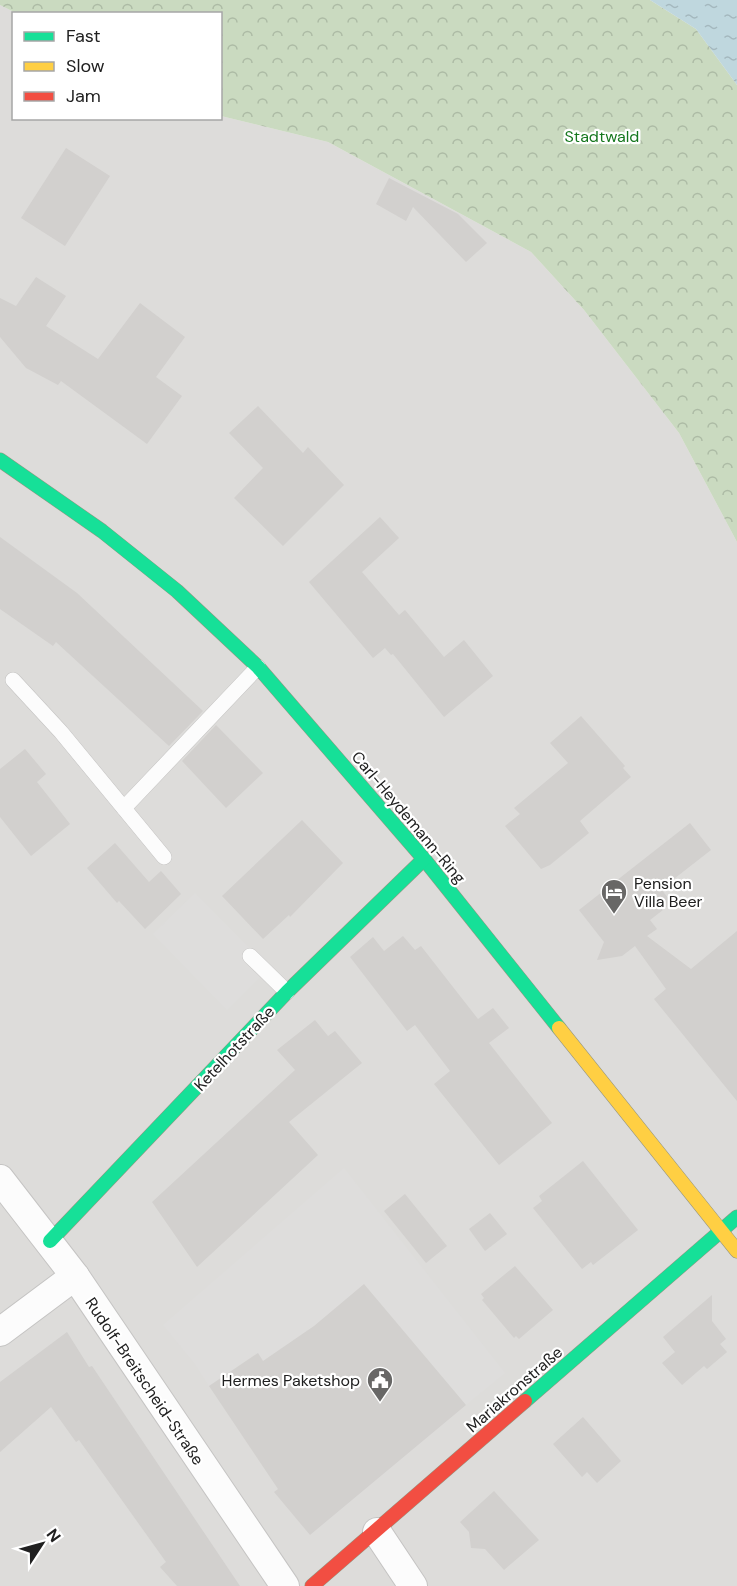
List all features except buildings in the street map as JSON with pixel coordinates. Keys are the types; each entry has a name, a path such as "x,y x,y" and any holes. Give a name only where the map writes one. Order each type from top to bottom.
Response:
{"street":[{"name":"Carl-Heydemann-Ring","path":"0,460 102,531 177,591 258,667 424,859 737,1251"},
{"name":"Ketelhotstraße","path":"50,1241 286,992 424,859"},
{"name":"Rudolf-Breitscheid-Straße","path":"0,1179 75,1276 285,1586"},
{"name":"Mariakronstraße","path":"312,1586 737,1217"},
{"path":"0,1332 75,1276"},
{"path":"376,1532 413,1586"}],"lane":[{"path":"124,808 258,667"},
{"path":"13,680 61,732 164,857"},
{"path":"250,956 286,992"}],"shaded area":[{"path":"0,5 14,12 12,12 12,120 222,120 222,116 328,142 531,252 584,310 679,433 737,542 737,1586 0,1586"},
{"path":"195,893 269,968 227,1010 153,934"},
{"path":"344,1168 505,1373 466,1405 314,1326 263,1361 257,1353 209,1386 195,1364 163,1325"}],"green space":[{"name":"Stadtwald","path":"0,0 650,0 696,29 737,85 737,542 679,433 584,310 531,252 328,142 222,116 222,12 14,12 0,5"}],"water":[{"path":"650,0 737,0 737,85 696,29"}],"traffic: fast":[{"path":"0,460 102,531 177,591 258,667 424,859 559,1028"},
{"path":"50,1241 287,992 424,859"},
{"path":"525,1401 737,1217"}],"traffic: slow":[{"path":"559,1028 737,1251"}],"traffic: jam":[{"path":"312,1586 525,1401"}],"place":[{"name":"Pension Villa Beer","path":"614,915"},
{"name":"Hermes Paketshop","path":"380,1403"}]}
